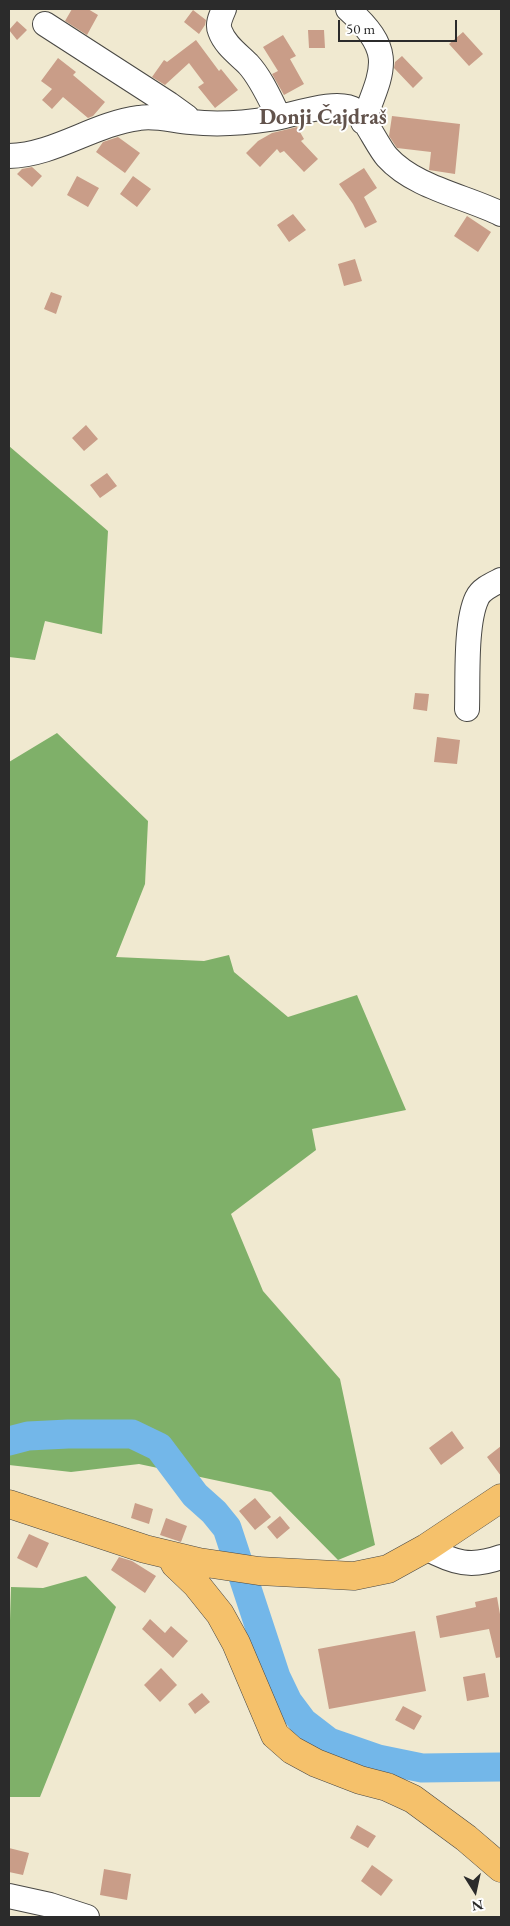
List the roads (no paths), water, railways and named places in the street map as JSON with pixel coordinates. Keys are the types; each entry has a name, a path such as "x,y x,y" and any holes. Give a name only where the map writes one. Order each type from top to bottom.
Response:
{"main road":[{"path":"9,1504 171,1556 231,1568 354,1576 388,1569 426,1548 501,1498"},
{"path":"171,1556 175,1564 196,1584 220,1614 236,1644 275,1734 286,1745 316,1763 360,1780 387,1786 413,1799 466,1838 501,1868"}],"street":[{"path":"224,9 219,22 220,31 237,54 249,64 265,88 279,117"},
{"path":"348,9 370,33 380,49 382,66 363,122"},
{"path":"45,24 187,116 190,122"},
{"path":"9,156 39,152 92,131 139,118 158,117 190,122 227,124 279,117 317,109 344,107 356,111 387,158 406,172 424,183 501,214"},
{"path":"467,709 471,617 477,596 487,587 501,580"},
{"path":"426,1548 437,1554 470,1565 482,1564 501,1557"},
{"path":"9,1896 50,1904 87,1917"}],"waterway":[{"path":"9,1441 28,1436 132,1434 159,1447 195,1495 214,1512 227,1528 276,1677 288,1702 303,1722 329,1742 378,1759 422,1768 501,1767"}],"district":[{"name":"Donji Čajdraš","path":"323,118"}]}
